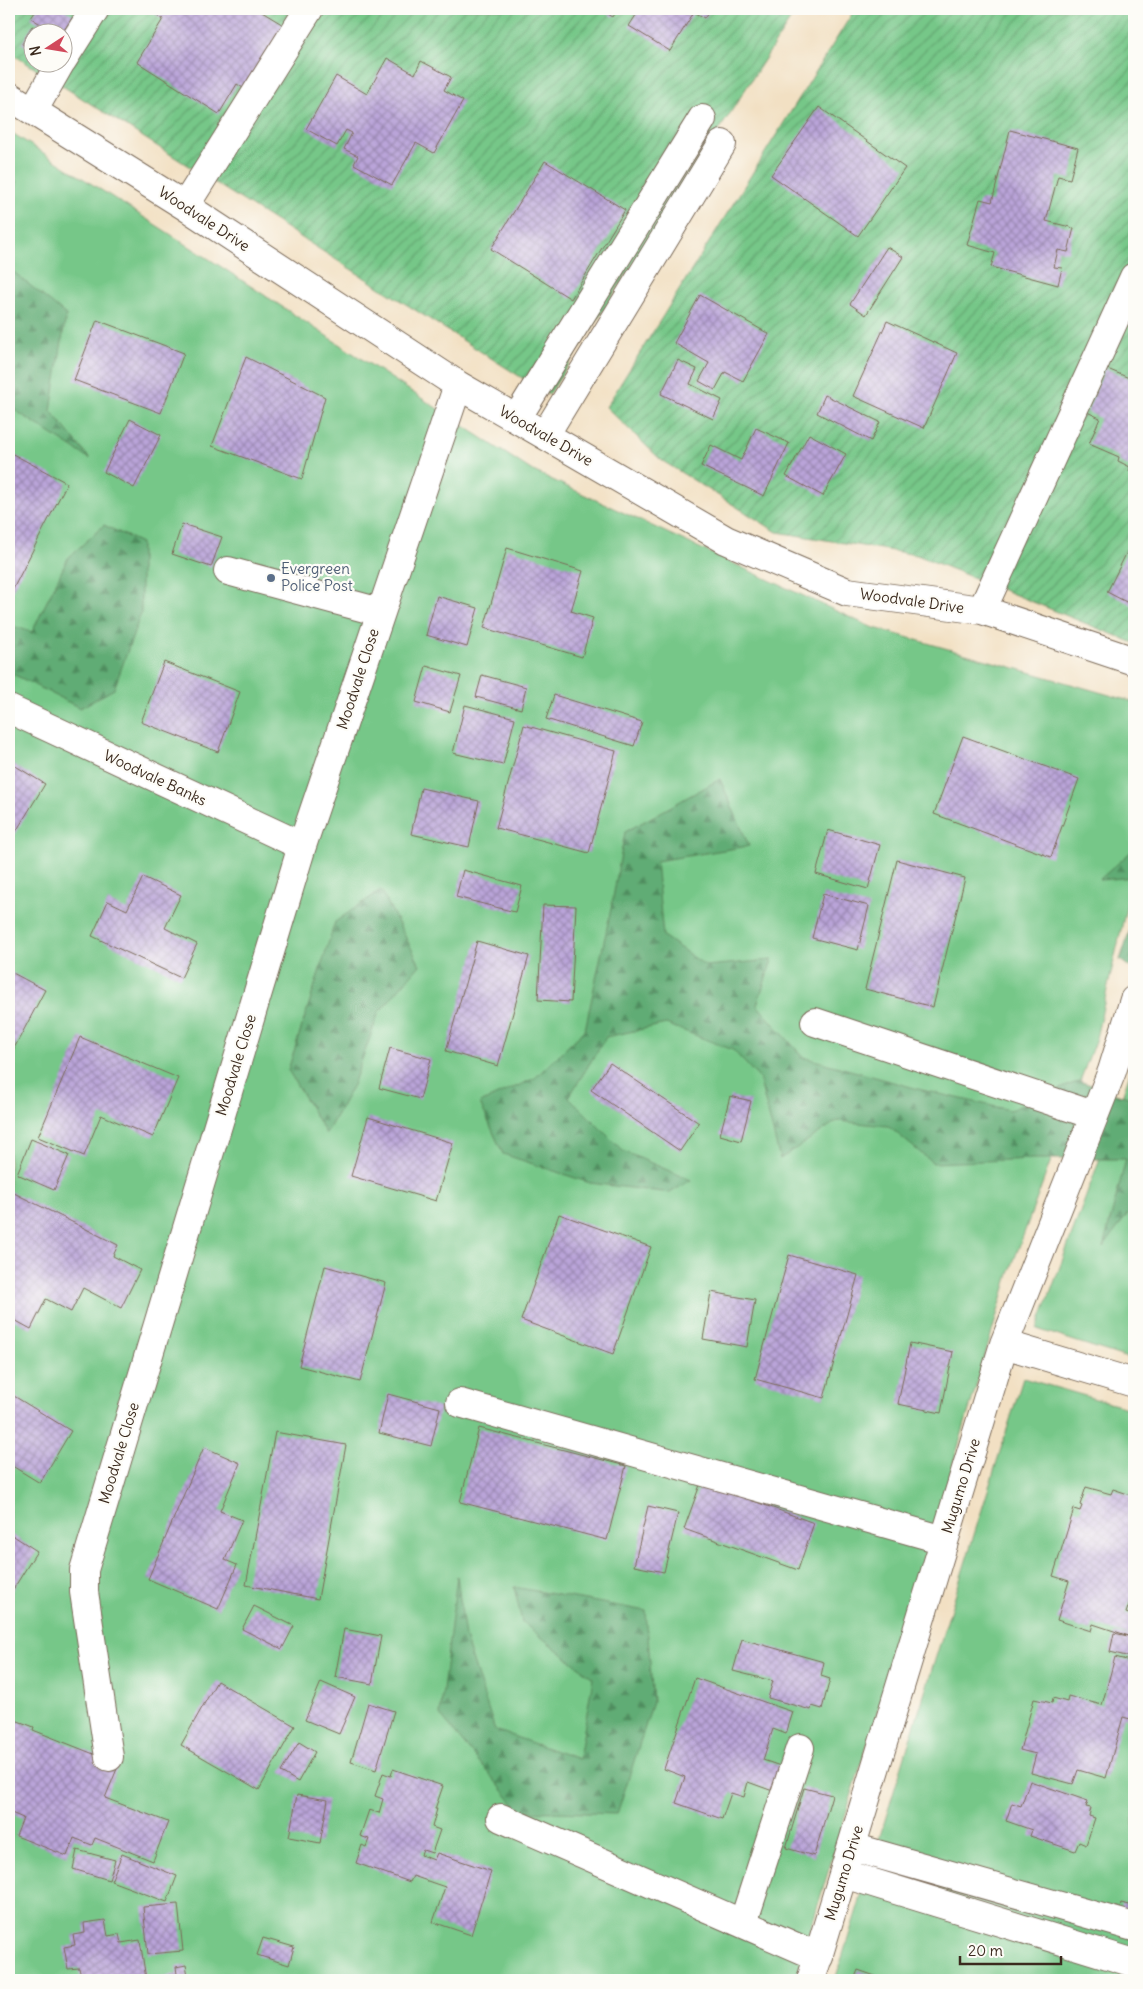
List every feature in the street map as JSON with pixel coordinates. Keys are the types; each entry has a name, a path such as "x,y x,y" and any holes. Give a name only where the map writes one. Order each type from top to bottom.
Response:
{"street":[{"path":"72,46 95,9"},
{"path":"185,206 309,9"},
{"path":"34,111 56,72"},
{"name":"Woodvale Drive","path":"9,96 185,206 458,385 726,540 847,592 982,610 1134,661"},
{"path":"517,418 702,119"},
{"path":"545,435 722,144"},
{"path":"982,610 1134,277"},
{"name":"Moodvale Close","path":"109,1757 84,1592 84,1570 302,846 458,385"},
{"path":"228,571 380,612"},
{"name":"Woodvale Banks","path":"9,710 302,846"},
{"name":"Mugumo Drive","path":"815,1968 1004,1344 1094,1115 1123,1075 1134,1000"},
{"path":"815,1022 1094,1115"},
{"path":"1004,1344 1134,1383"},
{"path":"460,1403 944,1540"},
{"path":"742,1924 800,1748"},
{"path":"501,1818 742,1924 815,1968"},
{"path":"852,1847 1134,1927"},
{"path":"844,1874 1134,1963"}],"green space":[{"path":"9,9 797,9 549,395 40,72 72,72 72,22 22,22 22,60 9,52"},
{"path":"855,9 1134,9 1134,643 917,555 777,532 661,460 606,407"},
{"path":"9,131 220,266 531,470 871,627 1134,702 1134,874 1096,1038 1009,1274 795,1980 9,1980"},
{"path":"9,176 17,182 9,218"},
{"path":"9,268 66,315 51,411 90,459 13,409 9,393"},
{"path":"104,525 141,543 141,613 114,689 80,708 9,672 9,625 32,632 68,558"},
{"path":"720,779 749,846 656,861 663,936 706,966 772,960 757,1005 803,1057 922,1090 1010,1110 1079,1081 1134,1099 1134,1205 1103,1248 1126,1159 1033,1159 933,1163 888,1126 837,1121 780,1159 759,1078 733,1050 666,1024 606,1037 569,1097 623,1151 691,1180 670,1193 590,1183 503,1154 480,1103 535,1078 585,1030 611,909 625,832"},
{"path":"1134,849 1134,877 1099,880"},
{"path":"381,890 420,965 379,1012 353,1085 326,1134 288,1070 335,922"},
{"path":"1134,917 1134,970 1120,960"},
{"path":"1134,1059 1134,1360 1037,1329 1120,1104"},
{"path":"1023,1378 1134,1410 1134,1980 835,1980"},
{"path":"457,1576 465,1637 495,1730 579,1759 593,1678 522,1622 514,1587 646,1611 653,1702 617,1814 520,1811 440,1715"}],"building":[{"path":"37,9 63,9 74,15 69,22 37,22 31,18"},
{"path":"147,9 257,9 285,26 246,90 237,84 219,114 137,62 163,19"},
{"path":"599,9 618,9 613,17"},
{"path":"640,9 711,9 705,18 694,12 670,51 629,26"},
{"path":"387,58 415,74 421,61 451,77 444,90 463,101 434,153 416,143 392,185 354,164 358,156 344,149 352,133 346,130 337,146 306,129 336,76 367,94"},
{"path":"819,107 905,168 858,236 771,175"},
{"path":"1010,130 1078,148 1070,179 1058,176 1046,221 1074,228 1068,252 1058,250 1054,267 1062,268 1058,285 991,267 995,253 967,245 980,199 992,202"},
{"path":"545,161 625,210 571,299 491,249"},
{"path":"887,247 903,257 866,315 850,304"},
{"path":"700,295 769,334 743,381 725,372 715,390 699,381 709,363 674,343"},
{"path":"97,320 184,353 161,413 74,380"},
{"path":"887,321 957,353 924,428 853,396"},
{"path":"246,357 325,397 302,479 212,446"},
{"path":"678,360 697,369 690,384 722,400 713,419 661,394"},
{"path":"1105,368 1134,380 1134,473 1129,471 1130,467 1118,461 1119,457 1089,444 1100,418 1087,412"},
{"path":"825,395 880,422 871,441 817,413"},
{"path":"130,419 161,435 134,488 104,472"},
{"path":"756,428 789,443 764,496 701,466 711,445 741,460"},
{"path":"809,434 846,454 823,496 786,476"},
{"path":"9,452 67,483 9,597"},
{"path":"182,524 222,537 211,567 172,554"},
{"path":"1130,546 1134,548 1134,606 1107,592"},
{"path":"507,548 583,571 571,611 593,618 582,657 484,628"},
{"path":"437,596 478,608 467,647 426,635"},
{"path":"164,662 240,692 218,752 141,722"},
{"path":"426,666 461,676 450,712 416,702"},
{"path":"482,675 526,687 521,709 476,697"},
{"path":"554,695 642,722 634,746 546,719"},
{"path":"465,705 515,718 503,765 453,753"},
{"path":"524,725 616,751 589,853 496,828"},
{"path":"963,736 1079,779 1051,857 934,814"},
{"path":"9,762 45,784 9,843"},
{"path":"421,788 479,801 469,847 411,834"},
{"path":"828,830 880,845 868,889 816,874"},
{"path":"897,860 965,878 933,1007 865,989"},
{"path":"463,870 522,886 515,912 456,897"},
{"path":"143,877 181,895 165,928 197,944 181,978 92,936 108,901 127,910"},
{"path":"823,894 869,906 858,950 812,938"},
{"path":"543,905 576,906 571,1002 538,1000"},
{"path":"477,941 529,956 498,1066 446,1051"},
{"path":"9,971 45,990 10,1056 9,1055"},
{"path":"80,1037 178,1078 153,1137 101,1115 84,1156 38,1137"},
{"path":"390,1048 431,1059 420,1099 379,1088"},
{"path":"610,1063 699,1123 680,1151 591,1090"},
{"path":"730,1096 751,1101 741,1141 720,1135"},
{"path":"368,1117 453,1143 436,1201 351,1176"},
{"path":"31,1139 69,1155 54,1190 17,1174"},
{"path":"10,1191 118,1245 113,1256 140,1270 121,1308 83,1288 71,1312 46,1299 31,1329 9,1317"},
{"path":"559,1214 651,1247 613,1354 521,1320"},
{"path":"789,1255 858,1275 824,1398 755,1379"},
{"path":"325,1266 386,1283 360,1382 299,1366"},
{"path":"711,1292 755,1300 747,1347 703,1339"},
{"path":"910,1343 953,1352 941,1413 898,1404"},
{"path":"9,1393 71,1431 40,1483 9,1464"},
{"path":"388,1394 440,1408 431,1446 379,1433"},
{"path":"479,1428 626,1466 607,1540 460,1502"},
{"path":"275,1432 346,1445 318,1599 246,1585"},
{"path":"204,1447 240,1463 220,1511 242,1520 225,1560 237,1565 218,1609 148,1579"},
{"path":"701,1482 814,1523 798,1570 684,1529"},
{"path":"1086,1487 1111,1494 1113,1489 1134,1496 1134,1604 1130,1602 1126,1613 1134,1616 1134,1658 1110,1652 1114,1633 1132,1637 1093,1624 1091,1631 1057,1620 1069,1581 1053,1576 1074,1509 1080,1511"},
{"path":"648,1506 678,1513 664,1572 634,1566"},
{"path":"9,1533 37,1551 9,1596"},
{"path":"254,1606 294,1626 282,1649 242,1629"},
{"path":"344,1629 381,1636 372,1684 335,1677"},
{"path":"742,1639 824,1662 821,1676 830,1679 822,1709 812,1706 811,1710 768,1698 773,1681 733,1671"},
{"path":"1115,1657 1134,1662 1134,1720 1123,1717 1106,1778 1078,1770 1073,1784 1031,1773 1036,1754 1020,1750 1034,1699 1052,1703 1053,1698 1067,1702 1068,1696 1102,1705"},
{"path":"695,1678 793,1712 786,1734 773,1729 763,1760 789,1769 781,1794 748,1782 744,1797 731,1793 722,1819 676,1803 685,1777 664,1769"},
{"path":"217,1681 295,1726 259,1790 181,1745"},
{"path":"321,1682 355,1697 339,1734 305,1720"},
{"path":"368,1703 394,1711 376,1770 351,1762"},
{"path":"10,1718 34,1727 33,1730 119,1764 105,1798 168,1822 153,1861 95,1838 92,1845 74,1838 67,1856 16,1836 23,1818 9,1812 13,1796 9,1794"},
{"path":"299,1742 315,1752 298,1782 281,1772"},
{"path":"393,1769 443,1786 435,1809 437,1809 432,1827 440,1830 432,1853 423,1850 421,1855 434,1860 437,1853 491,1871 471,1935 433,1922 445,1887 413,1876 410,1882 356,1863 362,1845 366,1847 369,1839 360,1836 369,1810 379,1813 383,1799 375,1796 383,1773 391,1776"},
{"path":"1030,1781 1088,1801 1086,1807 1091,1808 1089,1816 1095,1818 1086,1845 1079,1842 1075,1851 1030,1836 1032,1830 1006,1821 1012,1803 1021,1806"},
{"path":"804,1788 832,1795 814,1856 786,1848"},
{"path":"297,1795 328,1800 320,1843 289,1837"},
{"path":"77,1850 115,1860 109,1880 73,1869"},
{"path":"122,1854 177,1876 167,1902 111,1881"},
{"path":"1121,1903 1134,1906 1134,1913 1120,1909"},
{"path":"178,1904 183,1951 148,1954 143,1907"},
{"path":"105,1920 108,1936 119,1934 121,1943 140,1940 146,1979 177,1974 176,1967 186,1965 189,1980 76,1980 81,1977 79,1968 68,1969 64,1947 75,1945 73,1935 85,1933 84,1923"},
{"path":"263,1938 294,1947 289,1965 257,1955"},
{"path":"858,1970 878,1977 877,1980 854,1980"}],"place":[{"name":"Evergreen Police Post","path":"271,578"}]}
